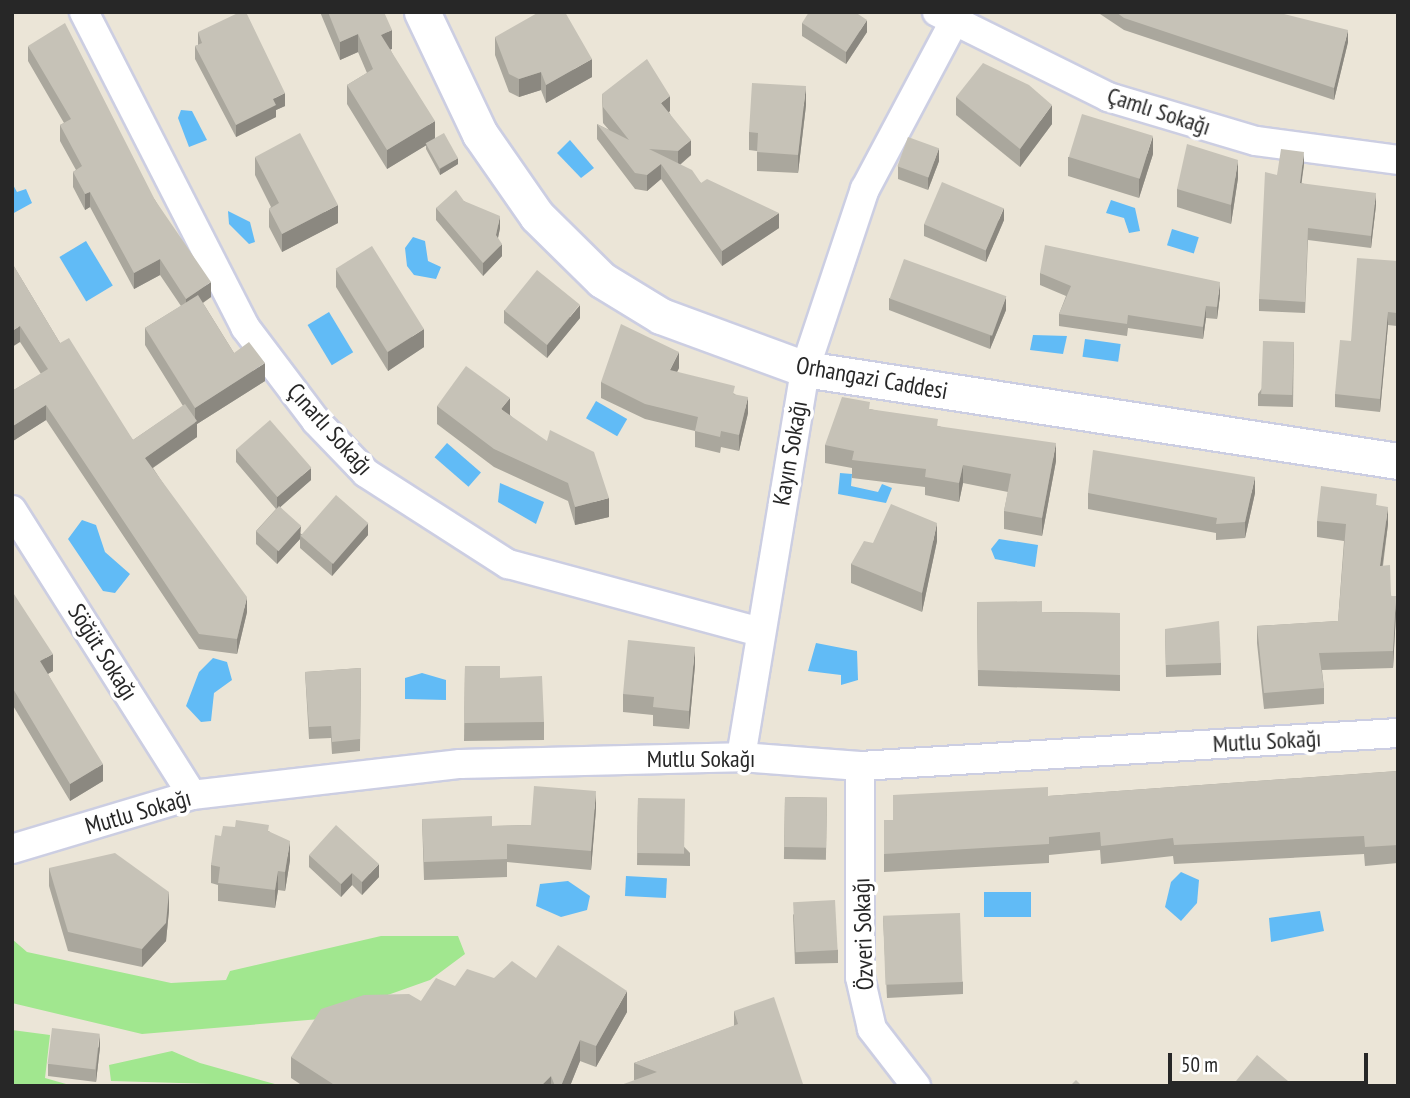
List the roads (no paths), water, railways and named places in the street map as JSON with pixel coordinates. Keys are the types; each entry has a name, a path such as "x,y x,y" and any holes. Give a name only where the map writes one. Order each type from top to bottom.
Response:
{"street":[{"name":"Çınarlı Sokağı","path":"84,12 245,327 316,421 366,473 508,564 760,632"},
{"name":"Orhangazi Caddesi","path":"422,12 480,134 537,216 602,280 661,316 804,369 1398,461"},
{"name":"Kayın Sokağı","path":"741,757 804,369 865,189 949,15"},
{"name":"Çamlı Sokağı","path":"949,15 1120,100 1256,141 1398,160"},
{"name":"Söğüt Sokağı","path":"12,510 192,795"},
{"name":"Mutlu Sokağı","path":"12,849 192,795 460,764 741,757 860,766 1398,733"},
{"name":"Özveri Sokağı","path":"860,766 860,977 872,1029 916,1086"}],"water":[{"path":"181,110 192,111 207,140 189,147 178,118"},
{"path":"570,140 594,168 581,178 557,153"},
{"path":"12,183 17,192 26,189 32,203 12,214"},
{"path":"1111,200 1135,208 1140,231 1129,233 1124,218 1106,213"},
{"path":"228,211 250,222 255,242 249,244 229,224"},
{"path":"1172,229 1199,237 1194,253 1167,245"},
{"path":"413,237 425,241 428,261 441,267 436,279 414,275 407,266 405,248"},
{"path":"86,241 113,286 86,302 59,257"},
{"path":"329,312 353,352 332,365 308,325"},
{"path":"1033,335 1067,336 1063,354 1030,350"},
{"path":"1085,339 1121,344 1118,362 1082,357"},
{"path":"596,401 627,419 617,436 586,418"},
{"path":"447,443 481,473 468,487 435,457"},
{"path":"840,473 852,474 851,486 878,492 882,484 892,488 886,503 838,494"},
{"path":"500,483 544,502 536,524 498,502"},
{"path":"82,520 96,525 105,552 130,574 115,593 103,591 68,539"},
{"path":"999,539 1038,545 1035,567 995,559 991,549"},
{"path":"816,643 857,651 858,680 841,685 841,675 808,671"},
{"path":"213,658 227,662 232,680 214,693 211,721 201,722 186,706 199,672"},
{"path":"422,673 446,680 446,700 405,699 405,678"},
{"path":"1181,872 1199,880 1197,903 1181,921 1165,907 1171,882"},
{"path":"626,876 667,878 666,898 625,896"},
{"path":"568,881 590,896 587,910 561,917 536,906 540,884"},
{"path":"984,892 1031,892 1031,917 984,917"},
{"path":"1320,911 1324,931 1271,942 1269,918"}]}
